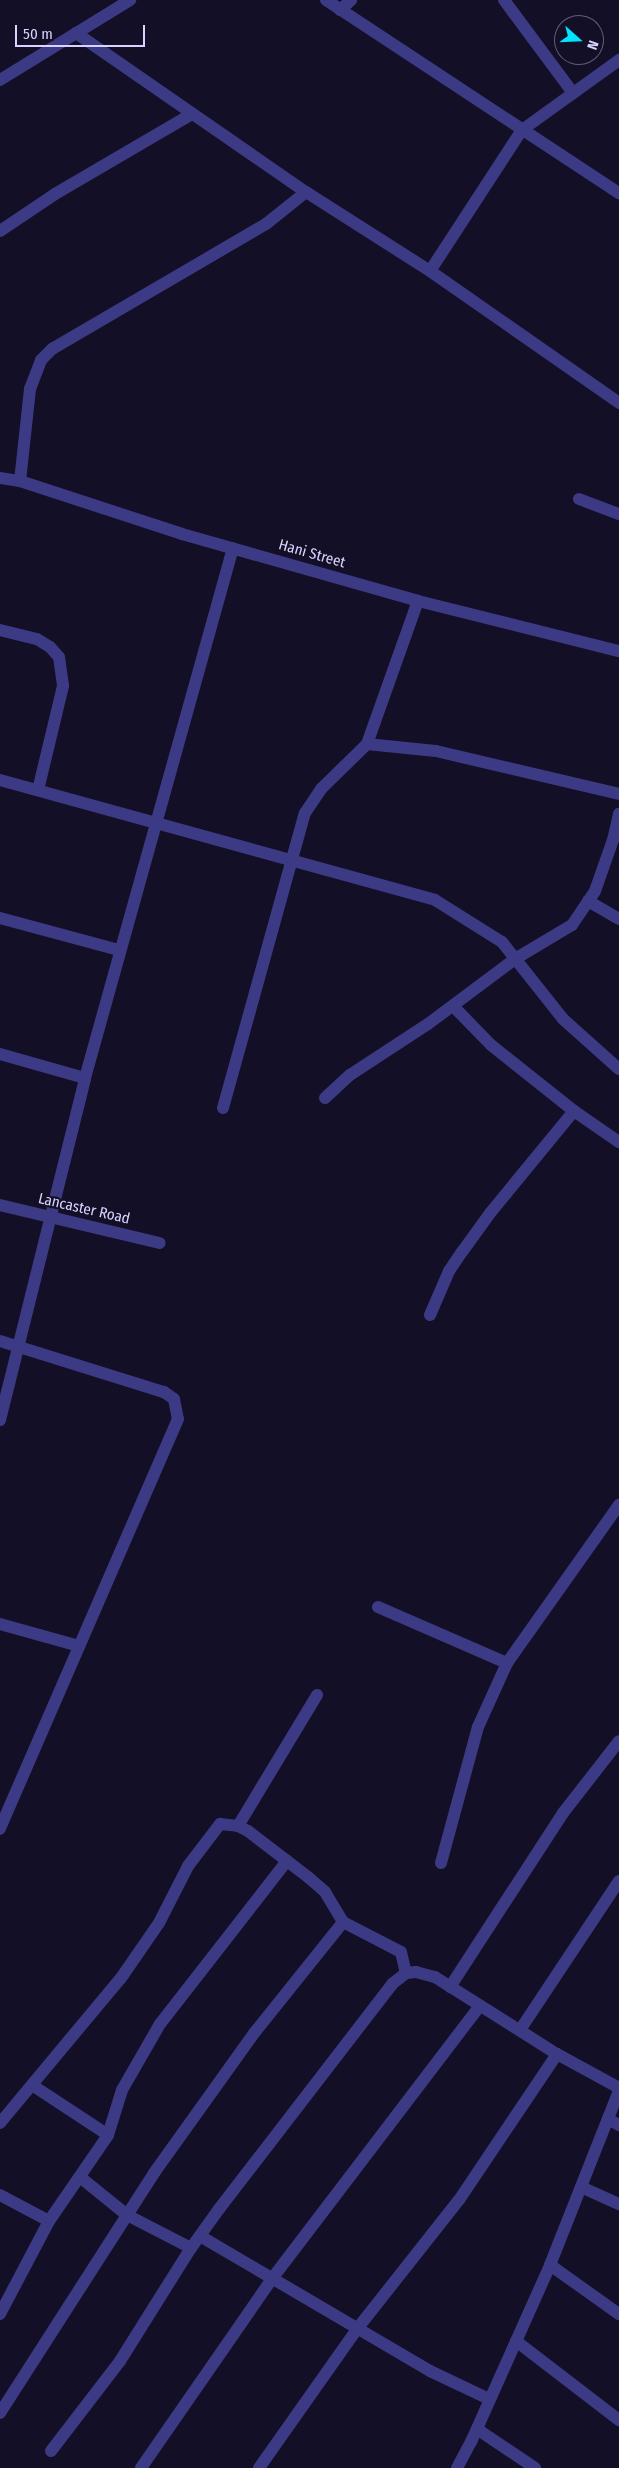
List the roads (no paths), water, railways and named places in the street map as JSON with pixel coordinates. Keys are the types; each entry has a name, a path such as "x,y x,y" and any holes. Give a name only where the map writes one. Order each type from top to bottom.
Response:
{"street":[{"path":"0,80 130,0"},
{"path":"326,0 619,193"},
{"path":"340,10 351,0"},
{"path":"504,0 573,93"},
{"path":"76,33 306,192 430,271 619,403"},
{"path":"430,271 522,130 619,60"},
{"path":"0,231 55,194 192,114"},
{"path":"20,481 30,389 42,360 52,349 266,224 306,192"},
{"name":"Hani Street","path":"0,478 20,481 233,548 418,601 619,651"},
{"path":"579,500 619,514"},
{"path":"0,1420 20,1346 84,1078 233,548"},
{"path":"223,1108 290,862 311,802 367,744 418,601"},
{"path":"0,630 37,639 50,647 59,657 63,686 38,790"},
{"path":"367,744 436,751 619,794"},
{"path":"0,780 290,862 435,900 487,930 515,959 563,1019 619,1069"},
{"path":"325,1098 350,1075 453,1006 515,959 559,936 572,925 588,901 603,870 619,814"},
{"path":"588,901 619,919"},
{"path":"0,918 119,950"},
{"path":"453,1006 491,1044 574,1111 619,1142"},
{"path":"0,1054 84,1078"},
{"path":"430,1315 449,1271 462,1252 574,1111"},
{"name":"Lancaster Road","path":"0,1205 50,1219 160,1243"},
{"path":"0,1341 164,1392 174,1399 178,1409 174,1430 0,1829"},
{"path":"441,1863 478,1727 508,1663 619,1504"},
{"path":"378,1607 508,1663"},
{"path":"0,1624 79,1646"},
{"path":"238,1826 317,1695"},
{"path":"450,1987 563,1813 619,1741"},
{"path":"0,2123 121,1978 159,1923 177,1886 208,1836 220,1824 238,1826 287,1860 325,1892 343,1922 401,1952 406,1973"},
{"path":"0,2314 49,2221 108,2135 122,2090 164,2018 287,1860"},
{"path":"520,2030 619,1882"},
{"path":"0,2414 127,2215 255,2032 343,1922"},
{"path":"52,2451 120,2361 191,2248 392,1984 406,1973 427,1974 557,2054 619,2089 613,2122 581,2187 550,2265 477,2429 457,2468"},
{"path":"141,2468 271,2280 480,2006"},
{"path":"258,2468 357,2330 459,2200 557,2054"},
{"path":"32,2085 108,2135"},
{"path":"80,2177 127,2215 191,2248"},
{"path":"581,2187 619,2204"},
{"path":"0,2195 49,2221"},
{"path":"200,2236 357,2330 489,2399"},
{"path":"550,2265 619,2314"},
{"path":"516,2341 619,2420"},
{"path":"477,2429 535,2468"}]}
